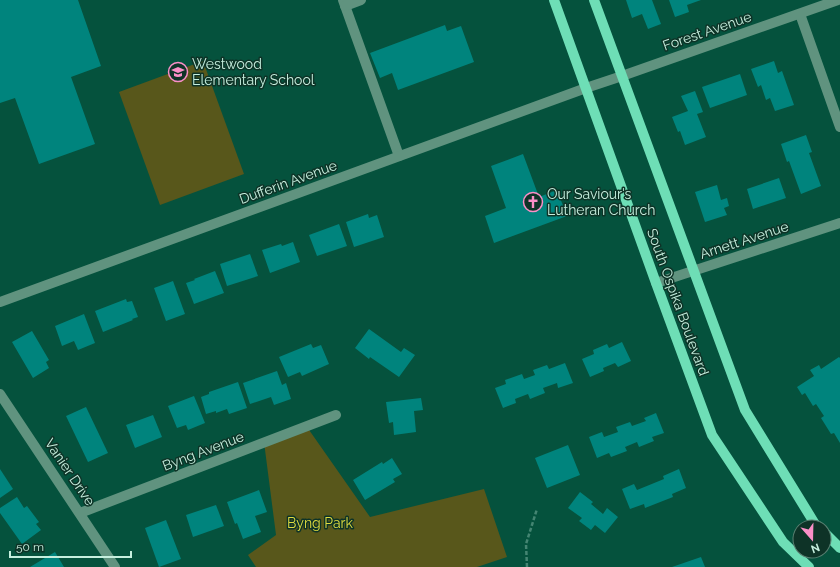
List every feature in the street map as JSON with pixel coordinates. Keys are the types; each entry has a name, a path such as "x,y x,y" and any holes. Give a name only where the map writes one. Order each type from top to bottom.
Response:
{"main road":[{"name":"South Ospika Boulevard","path":"554,0 712,435 783,542 809,567"},
{"name":"South Ospika Boulevard","path":"594,0 745,410 812,519"},
{"path":"832,540 840,548"}],"street":[{"path":"361,0 344,3 399,156"},
{"name":"Forest Avenue","path":"586,88 838,0"},
{"path":"800,14 840,127"},
{"name":"Dufferin Avenue","path":"0,302 586,88"},
{"name":"Arnett Avenue","path":"656,283 840,223"},
{"name":"Vanier Drive","path":"0,394 115,567"},
{"name":"Byng Avenue","path":"80,513 336,416"}],"path":[{"path":"527,567 526,544 537,509"}],"green space":[{"path":"203,61 244,174 160,205 119,92"},
{"name":"Byng Park","path":"307,427 370,517 484,489 507,557 477,567 256,567 248,555 276,535 264,442"}],"building":[{"path":"0,0 78,0 101,66 71,77 95,144 39,164 15,98 0,103"},
{"path":"626,0 652,0 661,24 648,29 642,14 632,18"},
{"path":"669,0 701,0 687,5 689,12 675,17"},
{"path":"445,25 447,31 461,26 474,62 398,90 392,73 380,78 370,53"},
{"path":"774,61 778,73 782,71 794,105 775,111 770,98 766,100 761,85 758,87 751,69"},
{"path":"740,74 747,95 710,108 702,87"},
{"path":"695,91 703,112 697,114 706,137 685,145 680,131 678,132 672,117 688,111 681,96"},
{"path":"806,135 812,152 809,153 821,186 801,194 781,144"},
{"name":"Our Saviour's Lutheran Church","path":"523,154 539,197 557,190 567,216 494,243 485,216 506,208 491,166"},
{"path":"779,178 786,198 753,209 747,189"},
{"path":"717,185 721,200 727,198 729,206 724,208 727,215 705,222 695,192"},
{"path":"368,214 369,218 377,215 384,237 354,247 346,222"},
{"path":"339,224 347,246 317,256 309,235"},
{"path":"293,242 300,262 270,273 262,250"},
{"path":"250,254 258,276 227,286 220,264"},
{"path":"215,271 224,293 194,304 186,283"},
{"path":"173,281 185,314 166,321 154,288"},
{"path":"126,299 127,302 132,301 138,317 103,332 95,311"},
{"path":"84,314 95,343 78,350 74,341 62,346 55,326"},
{"path":"369,329 401,352 404,348 415,355 399,377 370,357 369,359 355,348"},
{"path":"32,331 49,360 46,362 49,368 33,378 12,342"},
{"path":"622,342 631,361 618,367 615,363 603,368 604,371 590,377 582,359 594,354 593,350 607,344 609,348"},
{"path":"311,344 313,348 321,345 329,364 302,376 300,372 288,377 279,357"},
{"path":"839,357 840,443 834,433 831,434 821,418 824,416 816,404 813,406 805,393 802,395 797,387 814,376 810,370 819,365 821,369"},
{"path":"565,363 573,383 558,388 557,383 543,388 545,393 530,399 528,394 515,399 516,403 503,408 495,388 506,384 505,380 522,374 524,379 535,375 533,370 547,365 549,369"},
{"path":"277,371 282,385 286,383 291,399 274,405 271,397 250,404 243,383"},
{"path":"238,382 247,408 229,414 227,409 216,413 216,411 206,414 201,397 209,394 209,392"},
{"path":"194,396 205,423 188,430 186,425 177,428 168,406"},
{"path":"421,398 423,410 414,411 416,432 394,435 393,422 389,423 386,402"},
{"path":"86,407 108,453 88,462 66,416"},
{"path":"656,413 664,433 652,437 654,441 639,447 637,442 625,447 627,451 611,457 609,453 597,458 589,437 602,432 604,437 618,432 616,427 630,422 632,426 646,421 644,418"},
{"path":"153,415 162,437 135,448 126,425"},
{"path":"568,445 580,475 547,488 535,458"},
{"path":"392,458 402,474 393,479 395,482 365,500 353,480 382,462 383,464"},
{"path":"0,469 13,489 0,498"},
{"path":"679,469 686,488 672,494 673,497 645,508 644,504 630,509 622,489 634,484 637,490 664,479 663,476"},
{"path":"259,490 267,512 255,516 261,532 243,539 237,523 235,524 227,502"},
{"path":"580,492 593,502 591,504 603,514 607,508 618,517 605,533 595,525 591,530 579,521 582,518 568,508"},
{"path":"17,497 24,508 27,506 39,522 36,524 41,530 22,544 0,513 0,508"},
{"path":"216,505 224,526 193,537 186,515"},
{"path":"166,520 181,559 159,567 145,528"},
{"path":"55,552 64,567 30,567"},
{"path":"701,557 705,567 672,567"}],"place":[{"name":"Westwood Elementary School","path":"178,72"},
{"name":"Our Saviour's Lutheran Church","path":"533,202"}]}
